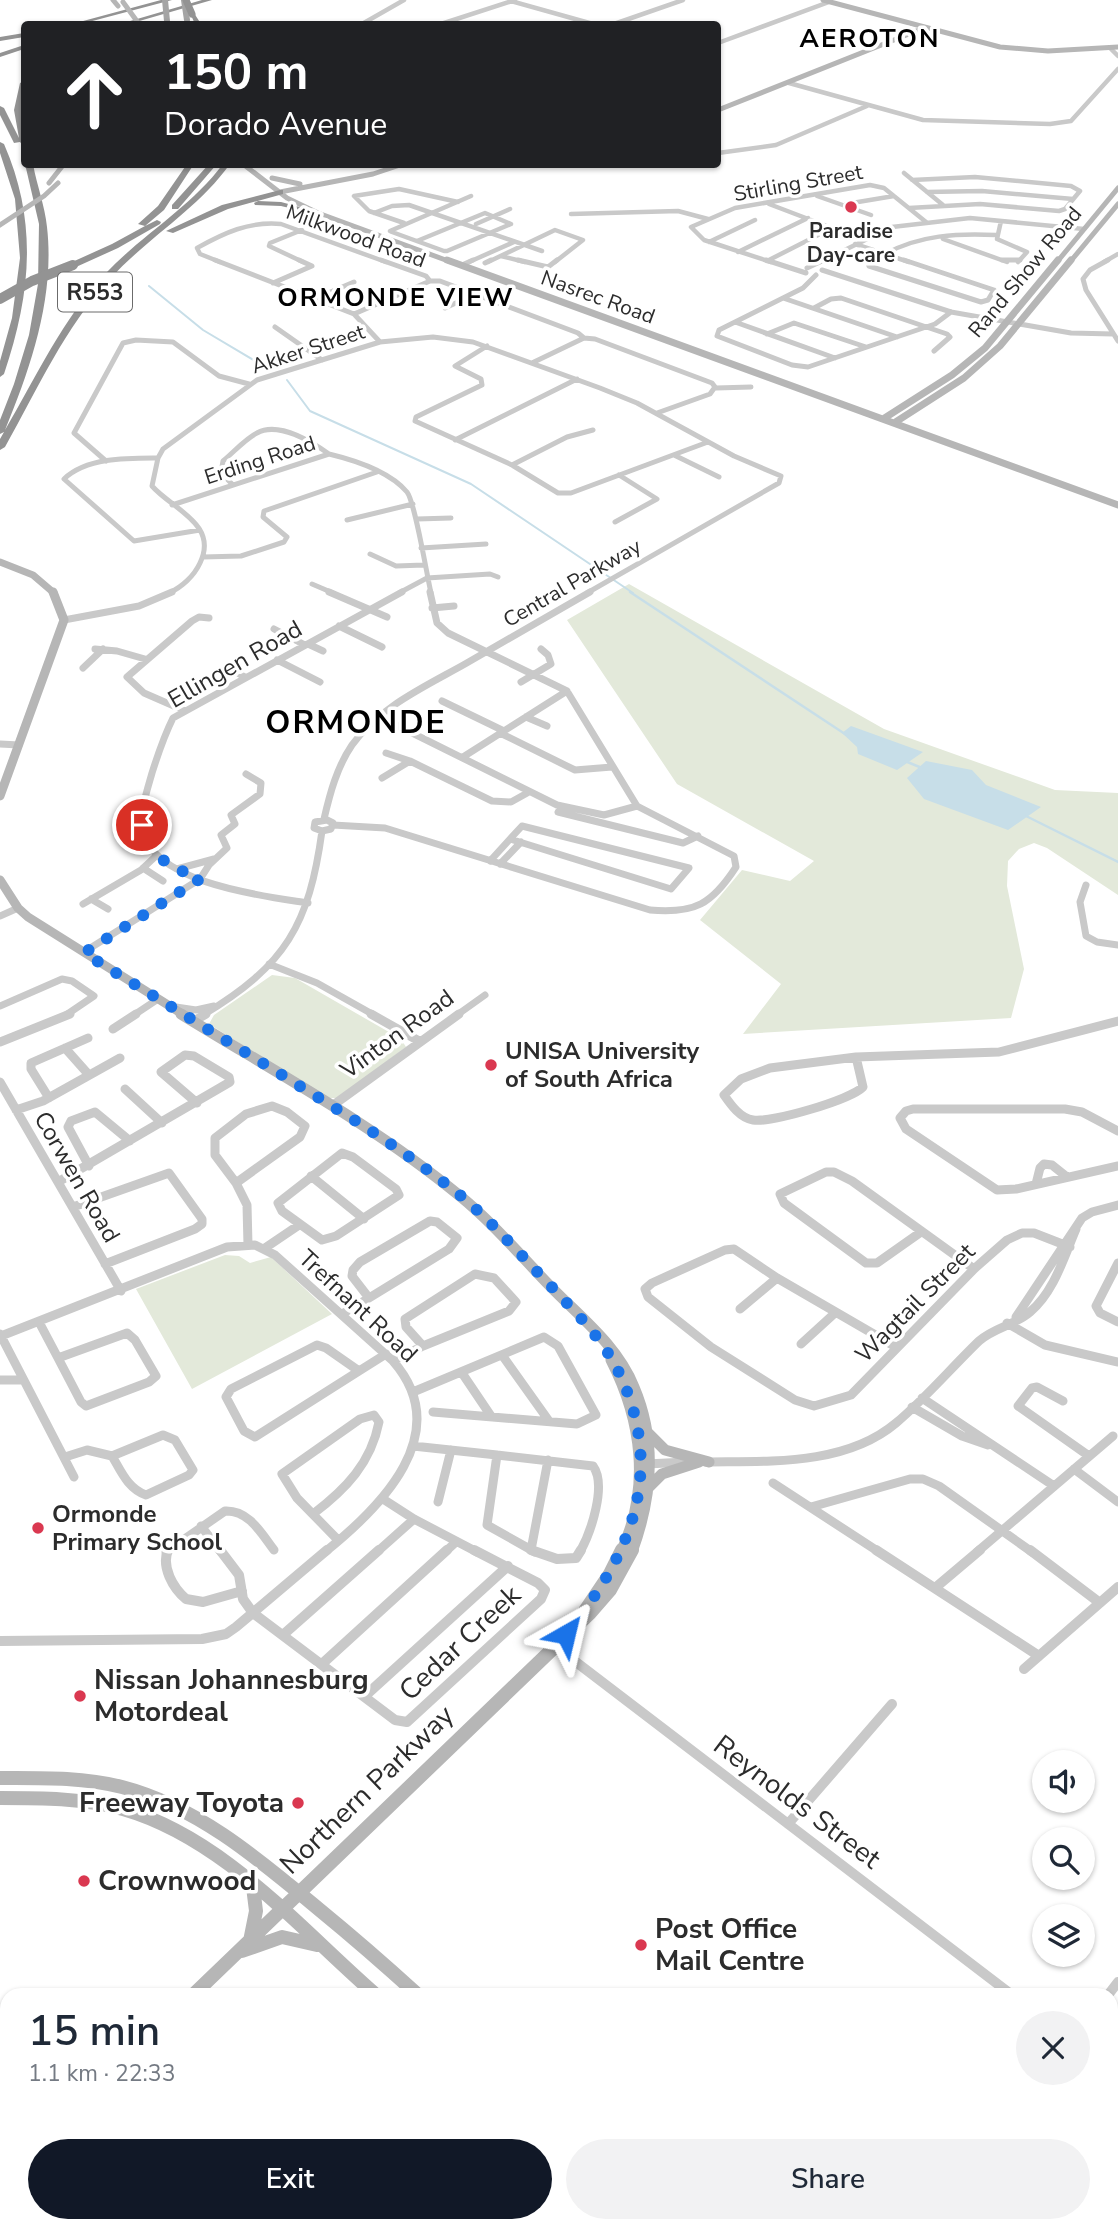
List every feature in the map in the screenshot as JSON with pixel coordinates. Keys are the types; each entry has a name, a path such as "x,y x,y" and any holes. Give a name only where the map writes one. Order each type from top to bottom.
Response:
{"highway":[{"path":"86,21 167,0"},
{"path":"106,21 183,0 189,17 194,21"},
{"path":"133,21 209,0"},
{"path":"140,21 156,15"},
{"path":"0,39 21,36"},
{"path":"0,55 21,48"},
{"path":"0,63 21,56"},
{"path":"21,96 18,110 21,128"},
{"path":"0,108 21,151"},
{"path":"0,144 8,159 18,200 23,247 22,292 9,349 0,374"},
{"path":"0,431 22,378 43,289 44,232 29,168"},
{"path":"88,258 132,232 161,208 188,168"},
{"name":"R553","path":"0,299 32,281 73,265 142,231 190,195 212,168"},
{"name":"R553","path":"0,447 90,297 118,265 201,198 224,168"},
{"path":"0,171 18,200"},
{"path":"118,265 176,228 225,207 282,190"},
{"path":"225,207 272,203 318,213"}],"main road":[{"path":"113,0 121,3 136,21"},
{"path":"167,0 167,21"},
{"path":"826,1 991,45 1022,50 1118,47"},
{"path":"121,3 130,21"},
{"path":"721,109 924,28"},
{"path":"0,219 49,183 61,168"},
{"path":"0,225 44,196 70,168"},
{"name":"Nasrec Road","path":"249,168 318,213 1118,505"},
{"name":"Nasrec Road","path":"259,168 282,190 332,216 460,264"},
{"path":"272,178 290,184 312,184 378,168"},
{"path":"282,190 373,174 391,168"},
{"path":"297,198 299,192 312,184"},
{"name":"Rand Show Road","path":"885,418 953,376 985,348 1118,188"},
{"name":"Rand Show Road","path":"895,422 964,378 1019,325 1118,204"},
{"path":"0,562 27,571 48,585 61,602 64,620 0,796"},
{"path":"0,880 18,908 84,953 332,1105 393,1145 460,1196 515,1247 596,1333 625,1369 653,1441 665,1450 704,1462"},
{"path":"596,1333 620,1375 632,1405 646,1464"},
{"path":"646,1464 647,1431"},
{"path":"649,1488 662,1474 704,1462"},
{"name":"Northern Parkway","path":"200,1988 578,1623 600,1606 622,1573 637,1539 649,1488 646,1464"},
{"name":"Northern Parkway","path":"578,1623 621,1555 646,1464"},
{"path":"0,1779 93,1781 141,1794 190,1816 232,1839 299,1892 410,1988"},
{"path":"0,1798 84,1801 125,1810 191,1840 224,1862 368,1988"},
{"path":"250,1941 256,1911 253,1887"},
{"path":"236,1954 282,1937 295,1938 323,1947"}],"street":[{"path":"367,21 404,0"},
{"path":"623,21 683,0"},
{"path":"450,21 513,1 583,21"},
{"path":"721,42 826,1"},
{"path":"1110,48 1118,56"},
{"path":"789,83 923,120 1061,124 1076,117 1118,69"},
{"path":"721,153 776,145 867,106"},
{"path":"904,173 943,205"},
{"path":"909,208 984,204 1059,211 1080,190 1067,185 975,177 912,180"},
{"name":"Stirling Street","path":"709,242 691,228 732,209 873,185 884,188 926,222"},
{"path":"405,223 374,213 354,195 396,188 424,192 458,202"},
{"path":"928,192 982,191 1073,199"},
{"path":"409,205 411,198 424,192"},
{"path":"814,195 871,215"},
{"path":"418,241 485,213 512,223 447,251 418,241 390,231 471,196"},
{"path":"843,205 894,196"},
{"path":"766,203 832,229 767,261"},
{"path":"374,213 392,206 409,205 542,251"},
{"path":"476,224 510,209"},
{"path":"652,211 653,218"},
{"path":"571,215 680,211 708,219"},
{"path":"612,212 613,221"},
{"path":"738,252 808,218"},
{"path":"951,312 926,327 811,366 796,366 716,336 718,331 783,298 825,259 885,229 970,218 1084,229"},
{"path":"709,242 755,220"},
{"path":"996,235 1001,220"},
{"name":"Milkwood Road","path":"354,314 430,281 426,276 286,225 260,222 239,227 197,248 200,254 354,314 380,342"},
{"path":"485,263 556,229 583,240 548,267 501,256"},
{"path":"273,283 312,266 269,246 270,243 302,230"},
{"path":"855,244 886,254 992,289 995,293 987,301 976,302 869,266 886,254 911,242 971,234 996,235"},
{"path":"939,238 1010,262 1017,262 1026,253 1024,249 1000,241 996,235"},
{"path":"460,264 512,241"},
{"path":"709,242 789,269 837,276 951,312 1081,338 1116,337"},
{"path":"1116,337 1086,290 1083,279 1090,270 1118,254"},
{"path":"819,272 825,259"},
{"path":"807,273 819,272"},
{"path":"430,281 443,282 584,338 595,339 712,383 716,388"},
{"path":"314,299 354,282"},
{"path":"445,309 475,294"},
{"path":"783,298 897,337"},
{"path":"814,308 831,299 841,298 950,337 934,351"},
{"path":"735,322 835,358"},
{"path":"767,334 793,323 866,347"},
{"path":"275,327 322,360"},
{"name":"Akker Street","path":"158,457 167,446 249,384 380,342 433,337 487,346 534,362 637,402 675,424"},
{"path":"534,362 584,338"},
{"path":"106,461 74,433 123,343 136,340 173,342 219,376 249,384"},
{"path":"487,346 455,366 481,379 482,385 415,419 419,425 512,465 562,494 708,442"},
{"path":"455,440 577,379"},
{"path":"657,413 710,394 716,388 751,387"},
{"name":"Central Parkway","path":"322,831 313,826 324,819 330,789 341,761 354,741 380,717 488,651 781,481 779,475 675,424"},
{"path":"233,485 221,474 224,460 264,430 286,431 317,445 329,454"},
{"path":"512,465 567,437 593,430"},
{"name":"Erding Road","path":"173,505 329,454 377,472 401,487 411,496 413,504"},
{"path":"674,455 719,477"},
{"path":"64,620 131,608 165,595 190,579 203,557 204,544 200,530 152,486 158,457 106,461 71,472 64,480 130,539 141,541 169,533 200,530"},
{"path":"203,557 242,556 284,542 287,537 263,517 264,511 377,472"},
{"path":"615,522 657,499 619,475"},
{"path":"194,1021 222,1003 269,964 294,932 308,903 316,876 322,831 333,825 385,828 650,910 681,912 701,907 714,899 736,867 736,860 728,852 637,806 567,691 442,629 432,608 413,504 347,520"},
{"path":"416,519 451,519"},
{"path":"421,548 485,544"},
{"path":"370,554 396,566 424,565"},
{"path":"427,578 490,574 498,578"},
{"name":"Ellingen Road","path":"157,855 144,838 143,817 170,722 183,710 427,578"},
{"path":"312,584 387,617"},
{"path":"405,589 430,592"},
{"path":"432,608 454,606"},
{"path":"183,710 143,691 127,680 128,675 191,621 199,617 209,618"},
{"path":"339,626 382,647"},
{"path":"274,629 323,651"},
{"path":"83,668 99,649 145,659"},
{"path":"522,682 552,662 541,649"},
{"path":"277,660 320,682"},
{"path":"230,669 246,677"},
{"path":"463,757 567,691"},
{"path":"442,701 575,770 612,767"},
{"path":"380,717 557,805 600,815 637,806"},
{"path":"526,717 547,726"},
{"path":"0,744 19,745"},
{"path":"386,753 410,761 492,801 511,802 529,792"},
{"path":"382,778 410,761"},
{"path":"84,953 200,879 214,859 227,848 221,835 235,824 230,816 258,798 262,789 261,783 246,774"},
{"path":"558,812 683,843 698,836"},
{"path":"324,819 330,820 333,825"},
{"path":"490,861 509,839 522,826 689,868 671,889 509,839"},
{"path":"500,864 521,842"},
{"path":"83,904 143,868 157,855 177,869 200,879 308,903"},
{"path":"177,869 214,859"},
{"path":"143,868 163,881"},
{"path":"1086,885 1080,902 1086,936 1097,942 1118,945"},
{"path":"91,899 108,909"},
{"path":"0,916 18,908"},
{"path":"269,964 317,982 419,1041"},
{"path":"0,1006 62,979 72,981 94,996 78,1009 0,1042"},
{"name":"Vinton Road","path":"332,1105 485,995"},
{"path":"113,1028 158,999"},
{"path":"169,1006 196,1010 222,1003"},
{"path":"856,1058 862,1088 846,1096 757,1121 741,1114 725,1097 728,1089 760,1069 856,1058 1002,1052 1102,1023 1118,1021"},
{"path":"49,1098 30,1065 88,1038"},
{"path":"65,1048 89,1075"},
{"path":"58,1182 89,1166 197,1103 229,1083 230,1077 197,1057 185,1055 163,1068 161,1073 197,1103"},
{"path":"16,1110 49,1098 120,1058"},
{"name":"Corwen Road","path":"0,1082 121,1290"},
{"path":"125,1089 162,1122"},
{"path":"234,1184 300,1137 305,1126 275,1106 263,1105 220,1131 215,1138 212,1149 234,1184 243,1194 246,1203 248,1245"},
{"path":"1118,1131 1082,1112 1065,1109 913,1109 905,1111 901,1116 901,1122 906,1129 989,1187 1007,1190 1118,1167"},
{"path":"89,1166 68,1127 71,1121 94,1112 130,1141"},
{"path":"345,1153 398,1191 396,1199 365,1219 326,1240 316,1237 299,1225 279,1208 278,1203 335,1157 345,1153"},
{"path":"1036,1184 1040,1168 1044,1164 1052,1165 1067,1177"},
{"path":"921,1232 877,1263 866,1263 784,1203 780,1194 822,1173 833,1172 852,1181 974,1269"},
{"path":"73,1208 169,1173 202,1219 202,1224 195,1229 105,1264"},
{"path":"311,1176 365,1219"},
{"path":"646,1464 794,1460 831,1452 881,1435 982,1338 1029,1312 1046,1294 1066,1245 1088,1213 1118,1205"},
{"path":"342,1314 449,1249 456,1243 457,1238 430,1221 360,1262 354,1267 352,1276 369,1297"},
{"path":"264,1248 299,1225"},
{"name":"Wagtail Street","path":"777,1279 742,1252 730,1249 652,1283 645,1291 652,1300 710,1347 795,1400 814,1406 847,1398 1000,1245 1023,1233 1039,1234 1066,1245"},
{"name":"Trefnant Road","path":"0,1641 209,1638 226,1634 383,1499 403,1472 413,1446 417,1409 406,1376 390,1358 264,1248 248,1245 229,1246 1,1335"},
{"path":"1118,1263 1096,1306 1100,1313 1118,1322"},
{"path":"361,1372 326,1348 317,1345 231,1389 226,1397 244,1432 255,1437 361,1372 509,1311 516,1306 516,1301 487,1273 472,1275 405,1319 406,1327 423,1346"},
{"path":"740,1309 777,1279 896,1347"},
{"path":"801,1344 835,1312"},
{"path":"1012,1320 1022,1336 1045,1346 1118,1362"},
{"path":"38,1322 57,1358 81,1402 86,1406 97,1405 149,1382 156,1376 135,1340 127,1333 57,1358"},
{"path":"1,1335 74,1477"},
{"path":"413,1392 540,1337 552,1339 558,1346 596,1415 578,1424 433,1412"},
{"path":"502,1355 549,1420"},
{"path":"462,1373 491,1416"},
{"path":"0,1380 23,1380"},
{"path":"1063,1401 1037,1387 1032,1388 1018,1405 1089,1456"},
{"path":"922,1398 975,1432 988,1445"},
{"path":"912,1407 962,1436 988,1445 1054,1486"},
{"path":"313,1514 345,1488 365,1464 377,1437 379,1422 374,1415 360,1419 289,1466 282,1474 283,1482 313,1514 338,1540"},
{"path":"65,1457 87,1450 112,1456 163,1436 175,1440 193,1470 189,1475 146,1495 134,1489 112,1456"},
{"path":"935,1588 1112,1436"},
{"path":"413,1446 497,1453 586,1464 596,1469 598,1483 590,1532 581,1552 573,1560 564,1561 531,1550 492,1529 486,1522 497,1453"},
{"path":"438,1502 452,1450"},
{"path":"531,1550 548,1460"},
{"path":"1074,1469 1118,1502"},
{"path":"811,1507 919,1478 939,1486 1003,1530 1100,1603"},
{"path":"773,1483 1039,1656"},
{"name":"Cedar Creek","path":"253,1612 394,1720 407,1722 545,1593 538,1583 456,1542 383,1499"},
{"path":"242,1591 203,1602 190,1601 180,1595 173,1583 165,1554 172,1545 225,1511 238,1511 247,1517 274,1550"},
{"path":"284,1634 414,1518"},
{"path":"201,1526 239,1575 243,1599 253,1612"},
{"path":"323,1663 456,1542"},
{"name":"Cedar Creek","path":"365,1696 508,1566"},
{"path":"1024,1669 1118,1587"},
{"name":"Reynolds Street","path":"555,1646 1003,1988"},
{"path":"788,1824 892,1704"}],"green space":[{"path":"629,584 884,729 1055,790 1118,793 1118,895 1047,848 1034,843 1019,849 1008,861 1007,886 1024,969 1011,1018 743,1034 781,984 700,920 742,870 790,881 814,861 677,784 567,620"},
{"path":"272,975 295,978 401,1039 406,1047 338,1098 327,1098 209,1024 214,1015"},
{"path":"225,1255 239,1256 250,1263 271,1257 332,1314 192,1389 136,1289"}],"water":[{"path":"851,726 923,752 897,770 858,754 857,747 842,733"},
{"path":"926,761 972,770 986,785 1041,807 1008,830 924,799 907,778"}],"waterway":[{"path":"149,286 203,330 267,368"},
{"path":"287,380 310,411 471,484 633,593"},
{"path":"630,592 845,734"},
{"path":"905,761 922,768"},
{"path":"1026,816 1118,862"}],"place":[{"name":"Paradise Day-care","path":"851,207"},
{"name":"UNISA University of South Africa","path":"491,1065"},
{"name":"Ormonde Primary School","path":"38,1528"},
{"name":"Nissan Johannesburg Motordeal","path":"80,1696"},
{"name":"Freeway Toyota","path":"298,1803"},
{"name":"Crownwood","path":"84,1881"},
{"name":"Post Office Mail Centre","path":"641,1945"}],"district":[{"name":"AEROTON","path":"870,38"},
{"name":"ORMONDE VIEW","path":"396,297"},
{"name":"ORMONDE","path":"356,722"}],"route":[{"path":"142,825 146,842 157,855 184,873 200,879 84,953 332,1105 429,1171 515,1247 596,1333 620,1375 632,1405 639,1436 641,1464 638,1499 621,1555 578,1623 566,1634"}]}
